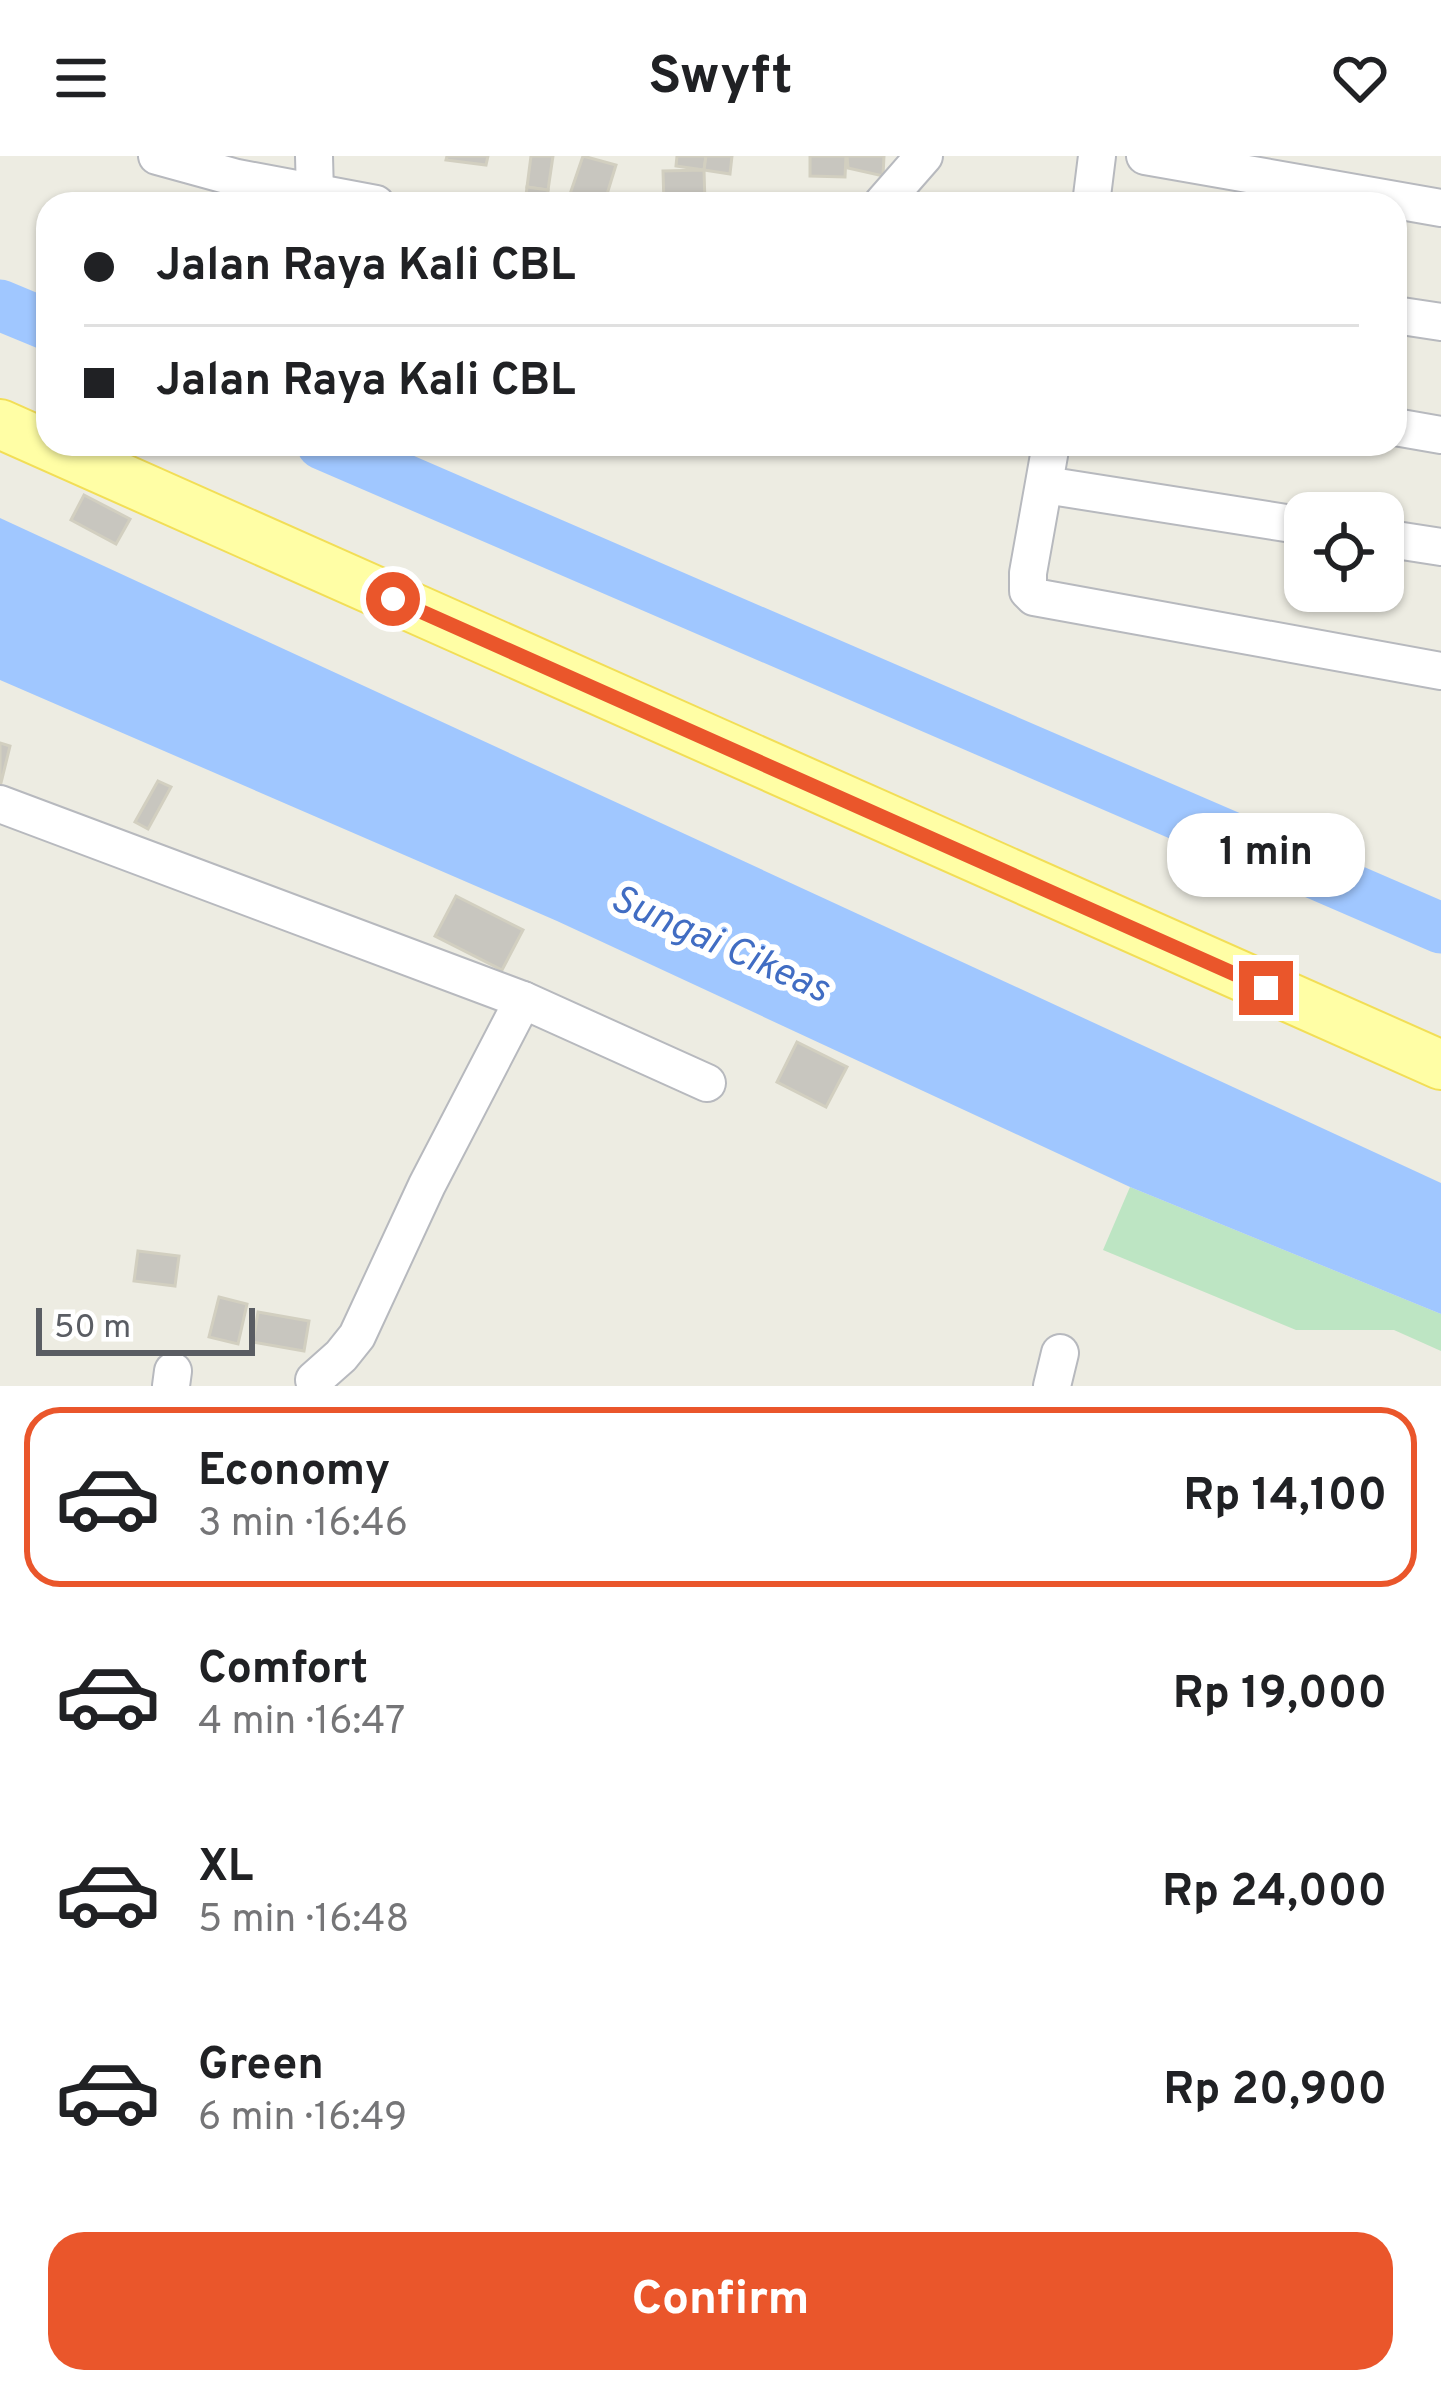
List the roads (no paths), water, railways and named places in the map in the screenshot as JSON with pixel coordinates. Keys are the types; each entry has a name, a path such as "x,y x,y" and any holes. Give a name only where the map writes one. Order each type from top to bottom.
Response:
{"main road":[{"path":"0,424 36,440"},
{"path":"72,456 1441,1065"}],"street":[{"path":"157,156 238,167 309,192"},
{"path":"314,156 315,192"},
{"path":"892,192 924,156"},
{"path":"1092,192 1097,156"},
{"path":"1145,156 1350,192"},
{"path":"1407,202 1441,208"},
{"path":"1407,317 1441,322"},
{"path":"1407,429 1441,435"},
{"path":"1050,456 1028,573 1027,587 1034,597 1441,671"},
{"path":"1045,485 1284,523"},
{"path":"1404,541 1441,547"},
{"path":"0,804 523,1000 706,1083"},
{"path":"314,1380 357,1336 427,1185 523,1000"}],"water":[{"name":"Sungai Cikeas","path":"0,518 1441,1183 1441,1314 1130,1187 557,921 0,680"}],"waterway":[{"path":"0,305 36,320"},
{"path":"350,456 1441,928"}]}
